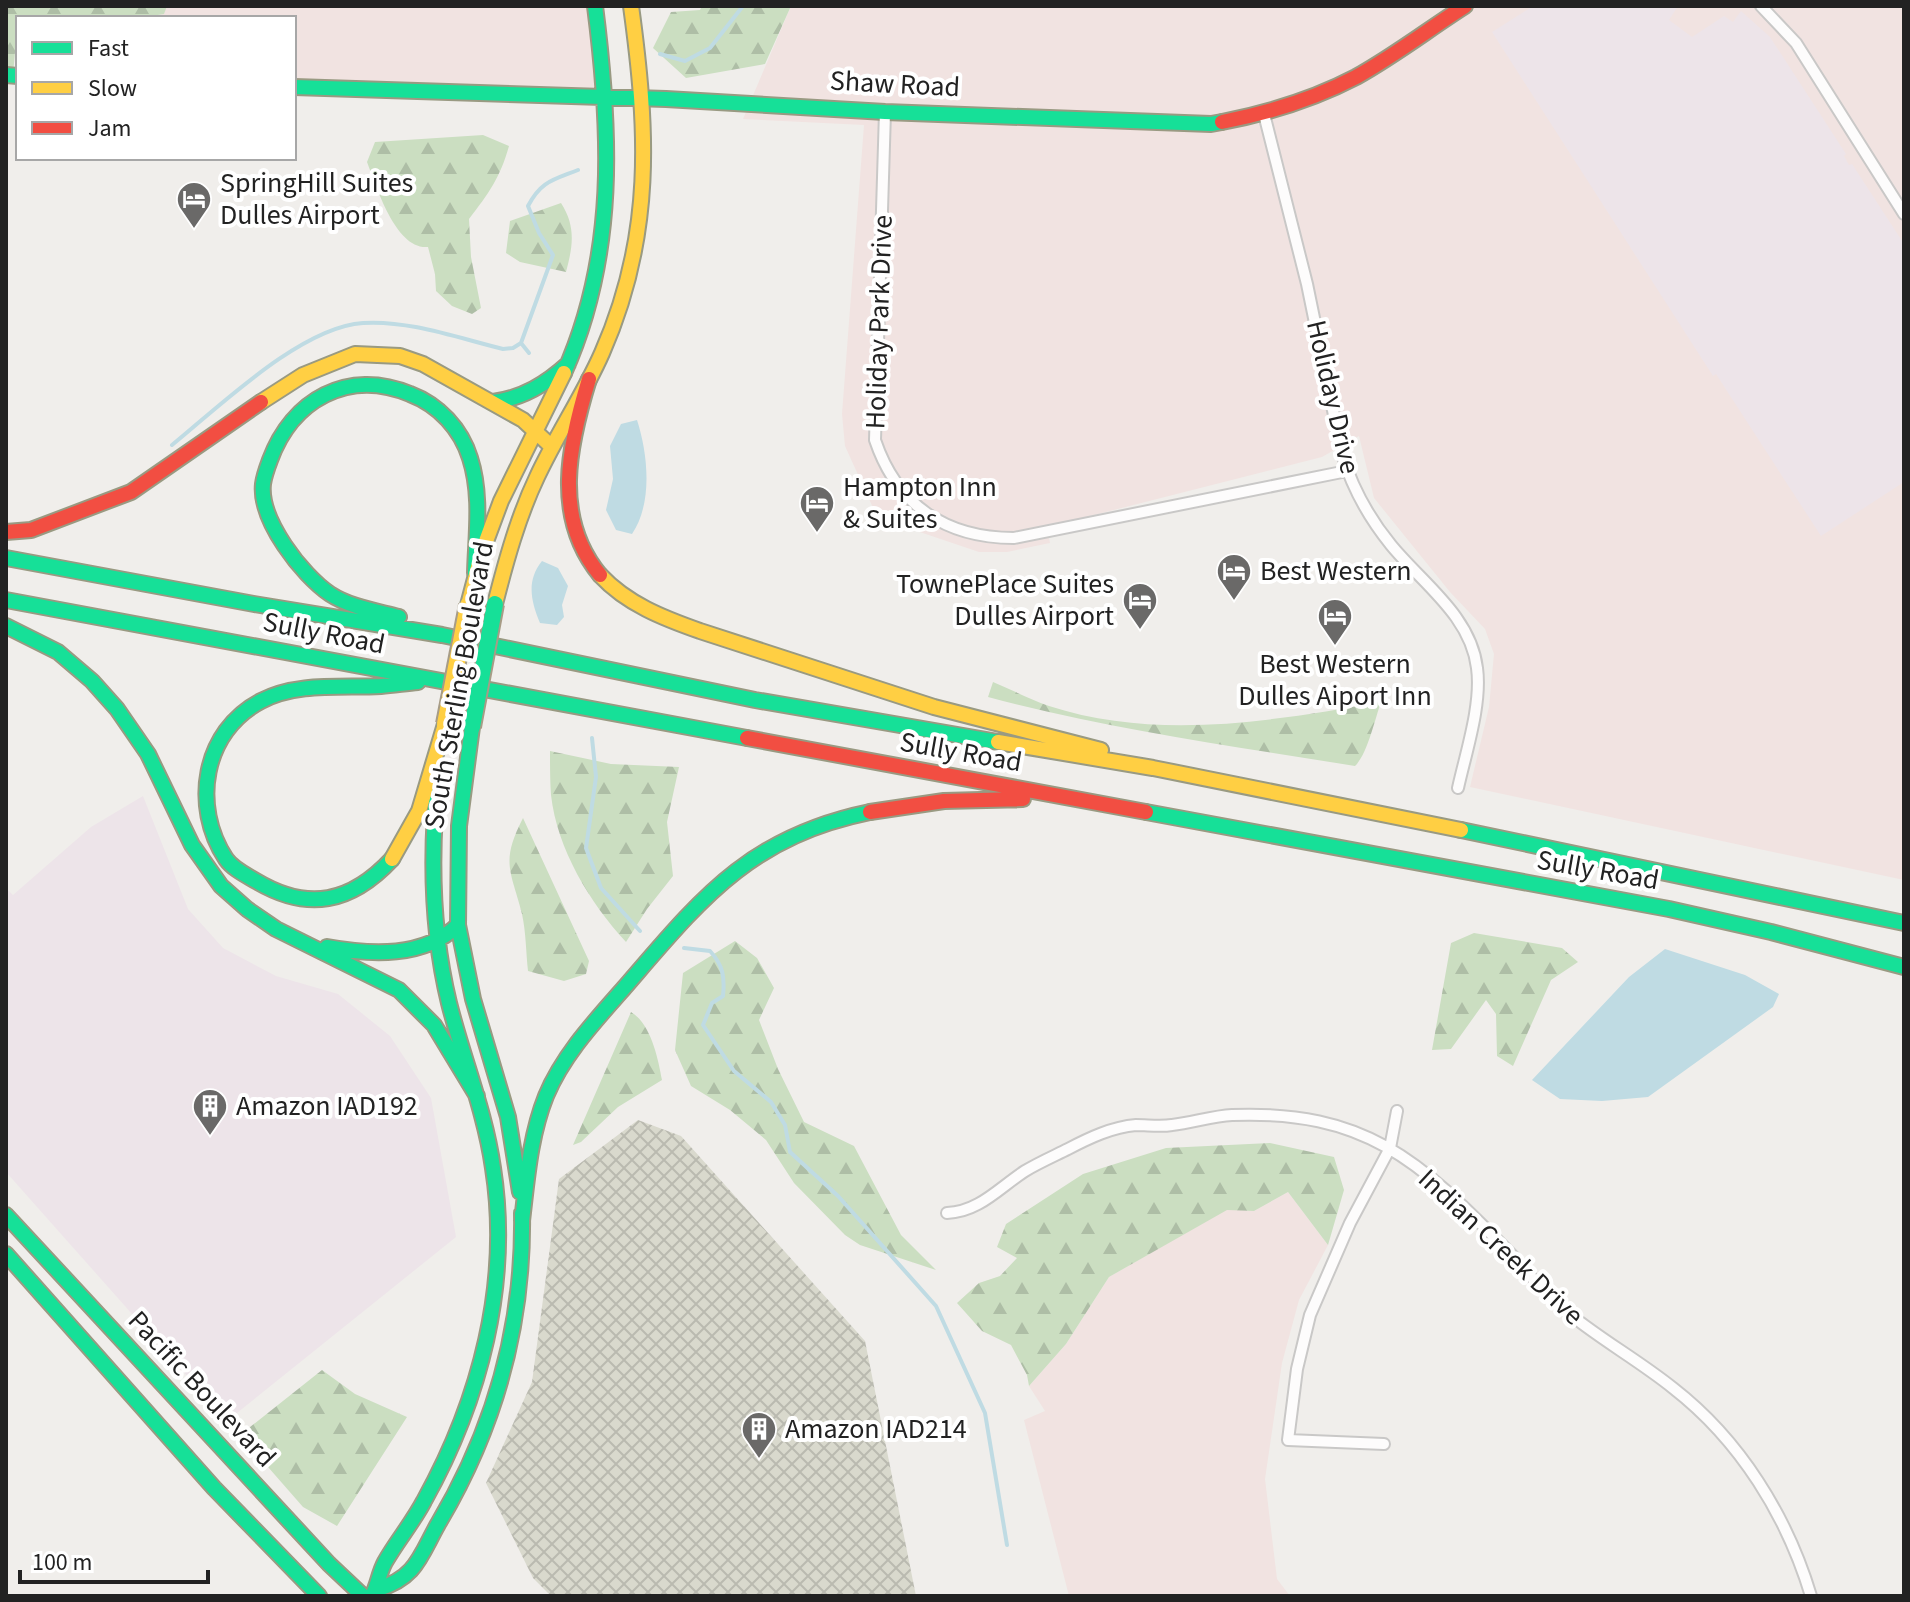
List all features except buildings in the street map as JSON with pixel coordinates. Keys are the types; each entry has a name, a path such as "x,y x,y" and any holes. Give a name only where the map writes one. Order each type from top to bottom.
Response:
{"main road":[{"name":"South Sterling Boulevard","path":"371,1594 382,1566 442,1469 466,1412 484,1351 494,1293 497,1217 494,1172 477,1096 451,1010 437,943 431,859 433,815 445,724 475,573 491,521 568,364 587,314 607,225 607,99 595,6"},
{"name":"South Sterling Boulevard","path":"371,1594 401,1581 447,1511 482,1439 511,1337 520,1276 522,1221 517,1157 496,1065 473,999 458,925 455,875 457,828 495,604 516,525 614,323 631,264 644,180 642,100 631,6"},
{"name":"Shaw Road","path":"296,87 822,106 885,112 987,114 1181,125 1214,123 1264,114 1314,96 1359,75 1465,6"},
{"path":"6,532 31,530 131,492 276,391 303,375 355,354 400,356 423,364 535,429 552,447"},
{"path":"493,402 511,401 546,385 568,364"},
{"path":"589,379 574,426 566,470 570,512 578,539 591,563 606,582 632,602 661,616 841,676 989,722 1080,743 1153,768"},
{"path":"442,635 430,627 330,594 287,552 269,520 263,484 274,445 291,417 317,397 352,385 380,385 414,395 446,417 464,442 473,473 475,573"},
{"name":"Sully Road","path":"6,558 442,635 755,700 1153,768 1611,860 1904,923"},
{"name":"Sully Road","path":"6,600 1669,909 1904,967"},
{"path":"6,626 64,656 127,723 157,768 193,850 221,885 261,920 375,975 399,990 423,1011 440,1033 477,1096"},
{"path":"435,680 299,690 260,701 243,712 219,741 205,779 208,821 228,862 288,899 317,900 363,887 392,859 411,828 427,788 445,724"},
{"path":"522,1221 536,1129 557,1075 575,1047 684,916 724,879 763,851 811,829 892,807 993,799 1080,801"},
{"path":"297,940 339,950 386,951 437,943 458,925"},
{"name":"Pacific Boulevard","path":"6,1215 329,1564 371,1594"},
{"name":"Pacific Boulevard","path":"6,1254 214,1488 319,1596"}],"street":[{"path":"1761,6 1796,43 1904,214"},
{"name":"Holiday Park Drive","path":"885,112 875,440 891,476 917,507 959,530 994,538 1014,538 1347,471"},
{"name":"Holiday Drive","path":"1264,114 1307,284 1347,471 1378,528 1458,620 1471,645 1478,672 1477,690 1471,734 1458,788"},
{"path":"1384,1444 1288,1440 1297,1369 1310,1315 1333,1259 1390,1148 1397,1111"},
{"name":"Indian Creek Drive","path":"947,1213 971,1209 1027,1170 1102,1133 1128,1126 1170,1126 1229,1115 1287,1116 1337,1124 1390,1148 1465,1206 1563,1309 1674,1388 1742,1459 1781,1518 1793,1542 1811,1596"}],"shaded area":[{"path":"167,6 595,6 607,99 296,87 296,16 151,16 163,14"},
{"path":"791,6 1904,6 1904,880 1470,787 1489,707 1494,654 1485,629 1450,592 1374,498 1359,436 1322,457 1047,527 1050,543 1007,552 979,552 902,526 884,532 845,446 842,414 864,125 743,119"},
{"path":"1533,6 1678,6 1669,20 1692,37 1724,16 1733,22 1741,11 1770,37 1846,154 1844,156 1849,165 1852,164 1904,244 1904,482 1821,536 1716,374 1713,376 1492,32"},
{"path":"143,796 188,909 223,948 276,976 338,994 390,1036 431,1098 456,1237 227,1421 6,1172 6,888 13,895 91,827"},
{"path":"638,1120 681,1136 865,1341 916,1596 551,1596 533,1578 486,1483 532,1382 559,1179"},
{"path":"1288,1192 1328,1245 1299,1300 1282,1363 1265,1479 1277,1579 1290,1596 1069,1596 1024,1420 1045,1411 1029,1386 1066,1344 1109,1277 1227,1209 1254,1211"}],"green space":[{"path":"6,6 167,6 164,14 152,16 16,16 13,75 6,75"},
{"path":"702,6 791,6 765,64 686,78 653,48 671,12 700,10"},
{"path":"483,135 509,146 493,185 469,219 471,257 481,308 472,314 452,306 436,291 428,247 406,239 397,228 382,201 367,162 375,142"},
{"path":"561,203 572,236 566,272 520,262 506,253 510,221"},
{"path":"993,682 1049,706 1090,717 1131,723 1173,725 1257,721 1381,702 1367,745 1355,766 1171,736 1033,708 988,697"},
{"path":"550,751 611,764 679,767 667,822 673,876 626,942 588,893 560,835 551,795"},
{"path":"523,818 589,961 586,974 564,981 528,971 523,921 510,866 512,846"},
{"path":"1474,933 1562,948 1578,962 1551,980 1513,1066 1497,1056 1496,1014 1486,1000 1451,1049 1432,1050 1451,943"},
{"path":"735,941 757,958 774,988 759,1020 804,1122 854,1146 901,1235 936,1270 860,1245 845,1235 794,1183 766,1140 730,1110 691,1086 675,1050 683,973"},
{"path":"631,1012 649,1033 662,1080 618,1107 581,1142 573,1145"},
{"path":"1270,1143 1334,1157 1344,1190 1328,1245 1288,1192 1254,1211 1227,1210 1109,1277 1066,1344 1029,1386 1027,1375 1011,1345 982,1331 957,1303 979,1283 1000,1276 1017,1258 997,1247 1006,1224 1083,1174 1166,1148"},
{"path":"322,1370 355,1394 407,1417 337,1526 303,1507 240,1435"}],"water":[{"path":"637,420 646,463 646,493 639,522 632,534 616,530 606,510 613,479 610,446 621,424"},
{"path":"542,561 558,568 568,586 562,605 564,617 557,625 540,623 534,607 532,584"},
{"path":"1665,949 1745,975 1779,994 1773,1007 1648,1097 1602,1101 1560,1099 1532,1080 1629,977"}],"waterway":[{"path":"660,54 685,61 710,48 743,6"},
{"path":"172,445 262,371 314,338 339,328 363,323 398,324 503,349 521,343 553,255 539,233 528,206 543,186 578,170"},
{"path":"521,343 529,353"},
{"path":"592,738 596,777 586,848 601,888 640,931"},
{"path":"684,948 710,951 718,961 723,977 723,996 712,1003 703,1025 734,1071 771,1102 785,1125 790,1152 838,1196 936,1306 985,1413 1007,1545"}],"traffic: fast":[{"path":"564,373 593,283 605,192 604,99 595,6"},
{"path":"6,75 16,76"},
{"path":"296,87 666,99 885,112 1222,122"},
{"path":"493,402 534,389 568,364"},
{"path":"399,617 363,608 330,594 295,560 268,514 263,481 280,439 292,421 325,395 365,385 387,387 421,399 448,419 466,447 474,472 477,515 475,573"},
{"path":"6,558 442,635 755,700 998,742"},
{"path":"6,600 747,738"},
{"path":"472,727 495,604"},
{"path":"6,626 58,652 92,681 117,709 148,754 192,845 221,886 276,929 399,990 434,1025 477,1096"},
{"path":"392,859 361,885 328,898 293,897 275,891 240,872 226,859 215,838 209,816 206,794 209,771 215,750 226,731 241,714 275,695 305,688 418,682"},
{"path":"458,925 459,826 472,727"},
{"path":"372,1596 385,1562 424,1501 461,1423 486,1340 498,1254 498,1211 489,1147 449,1003 438,944 433,857 439,768"},
{"path":"522,1221 533,1142 546,1096 580,1039 602,1013 677,927 730,876 759,855 791,838 828,823 870,812"},
{"path":"1146,812 1669,909 1904,967"},
{"path":"1461,830 1904,923"},
{"path":"458,925 473,999 508,1117 520,1192"},
{"path":"327,947 361,952 413,949 444,936 458,925"},
{"path":"378,1589 401,1579 416,1564 458,1488 490,1413 502,1374 518,1295 522,1213"},
{"path":"6,1215 329,1564 363,1596"},
{"path":"6,1254 214,1488 319,1596"}],"traffic: slow":[{"path":"495,604 530,492 602,353 631,266 639,224 643,139 631,6"},
{"path":"261,402 303,375 355,354 400,356 423,364 523,420 552,447"},
{"path":"468,605 482,552 501,501 564,373"},
{"path":"600,575 634,602 700,631 934,707 1101,750"},
{"path":"445,724 468,605"},
{"path":"392,859 419,811 445,724"},
{"path":"998,742 1153,768 1461,830"}],"traffic: jam":[{"path":"1222,122 1290,104 1340,85 1465,6"},
{"path":"589,379 571,454 570,505 585,553 600,575"},
{"path":"6,532 31,530 131,492 261,402"},
{"path":"747,738 1146,812"},
{"path":"870,812 944,801 1023,799"}],"place":[{"name":"SpringHill Suites Dulles Airport","path":"194,230"},
{"name":"Hampton Inn & Suites","path":"817,534"},
{"name":"Best Western","path":"1234,602"},
{"name":"TownePlace Suites Dulles Airport","path":"1140,631"},
{"name":"Best Western Dulles Aiport Inn","path":"1335,647"},
{"name":"Amazon IAD192","path":"210,1137"},
{"name":"Amazon IAD214","path":"759,1460"}]}
